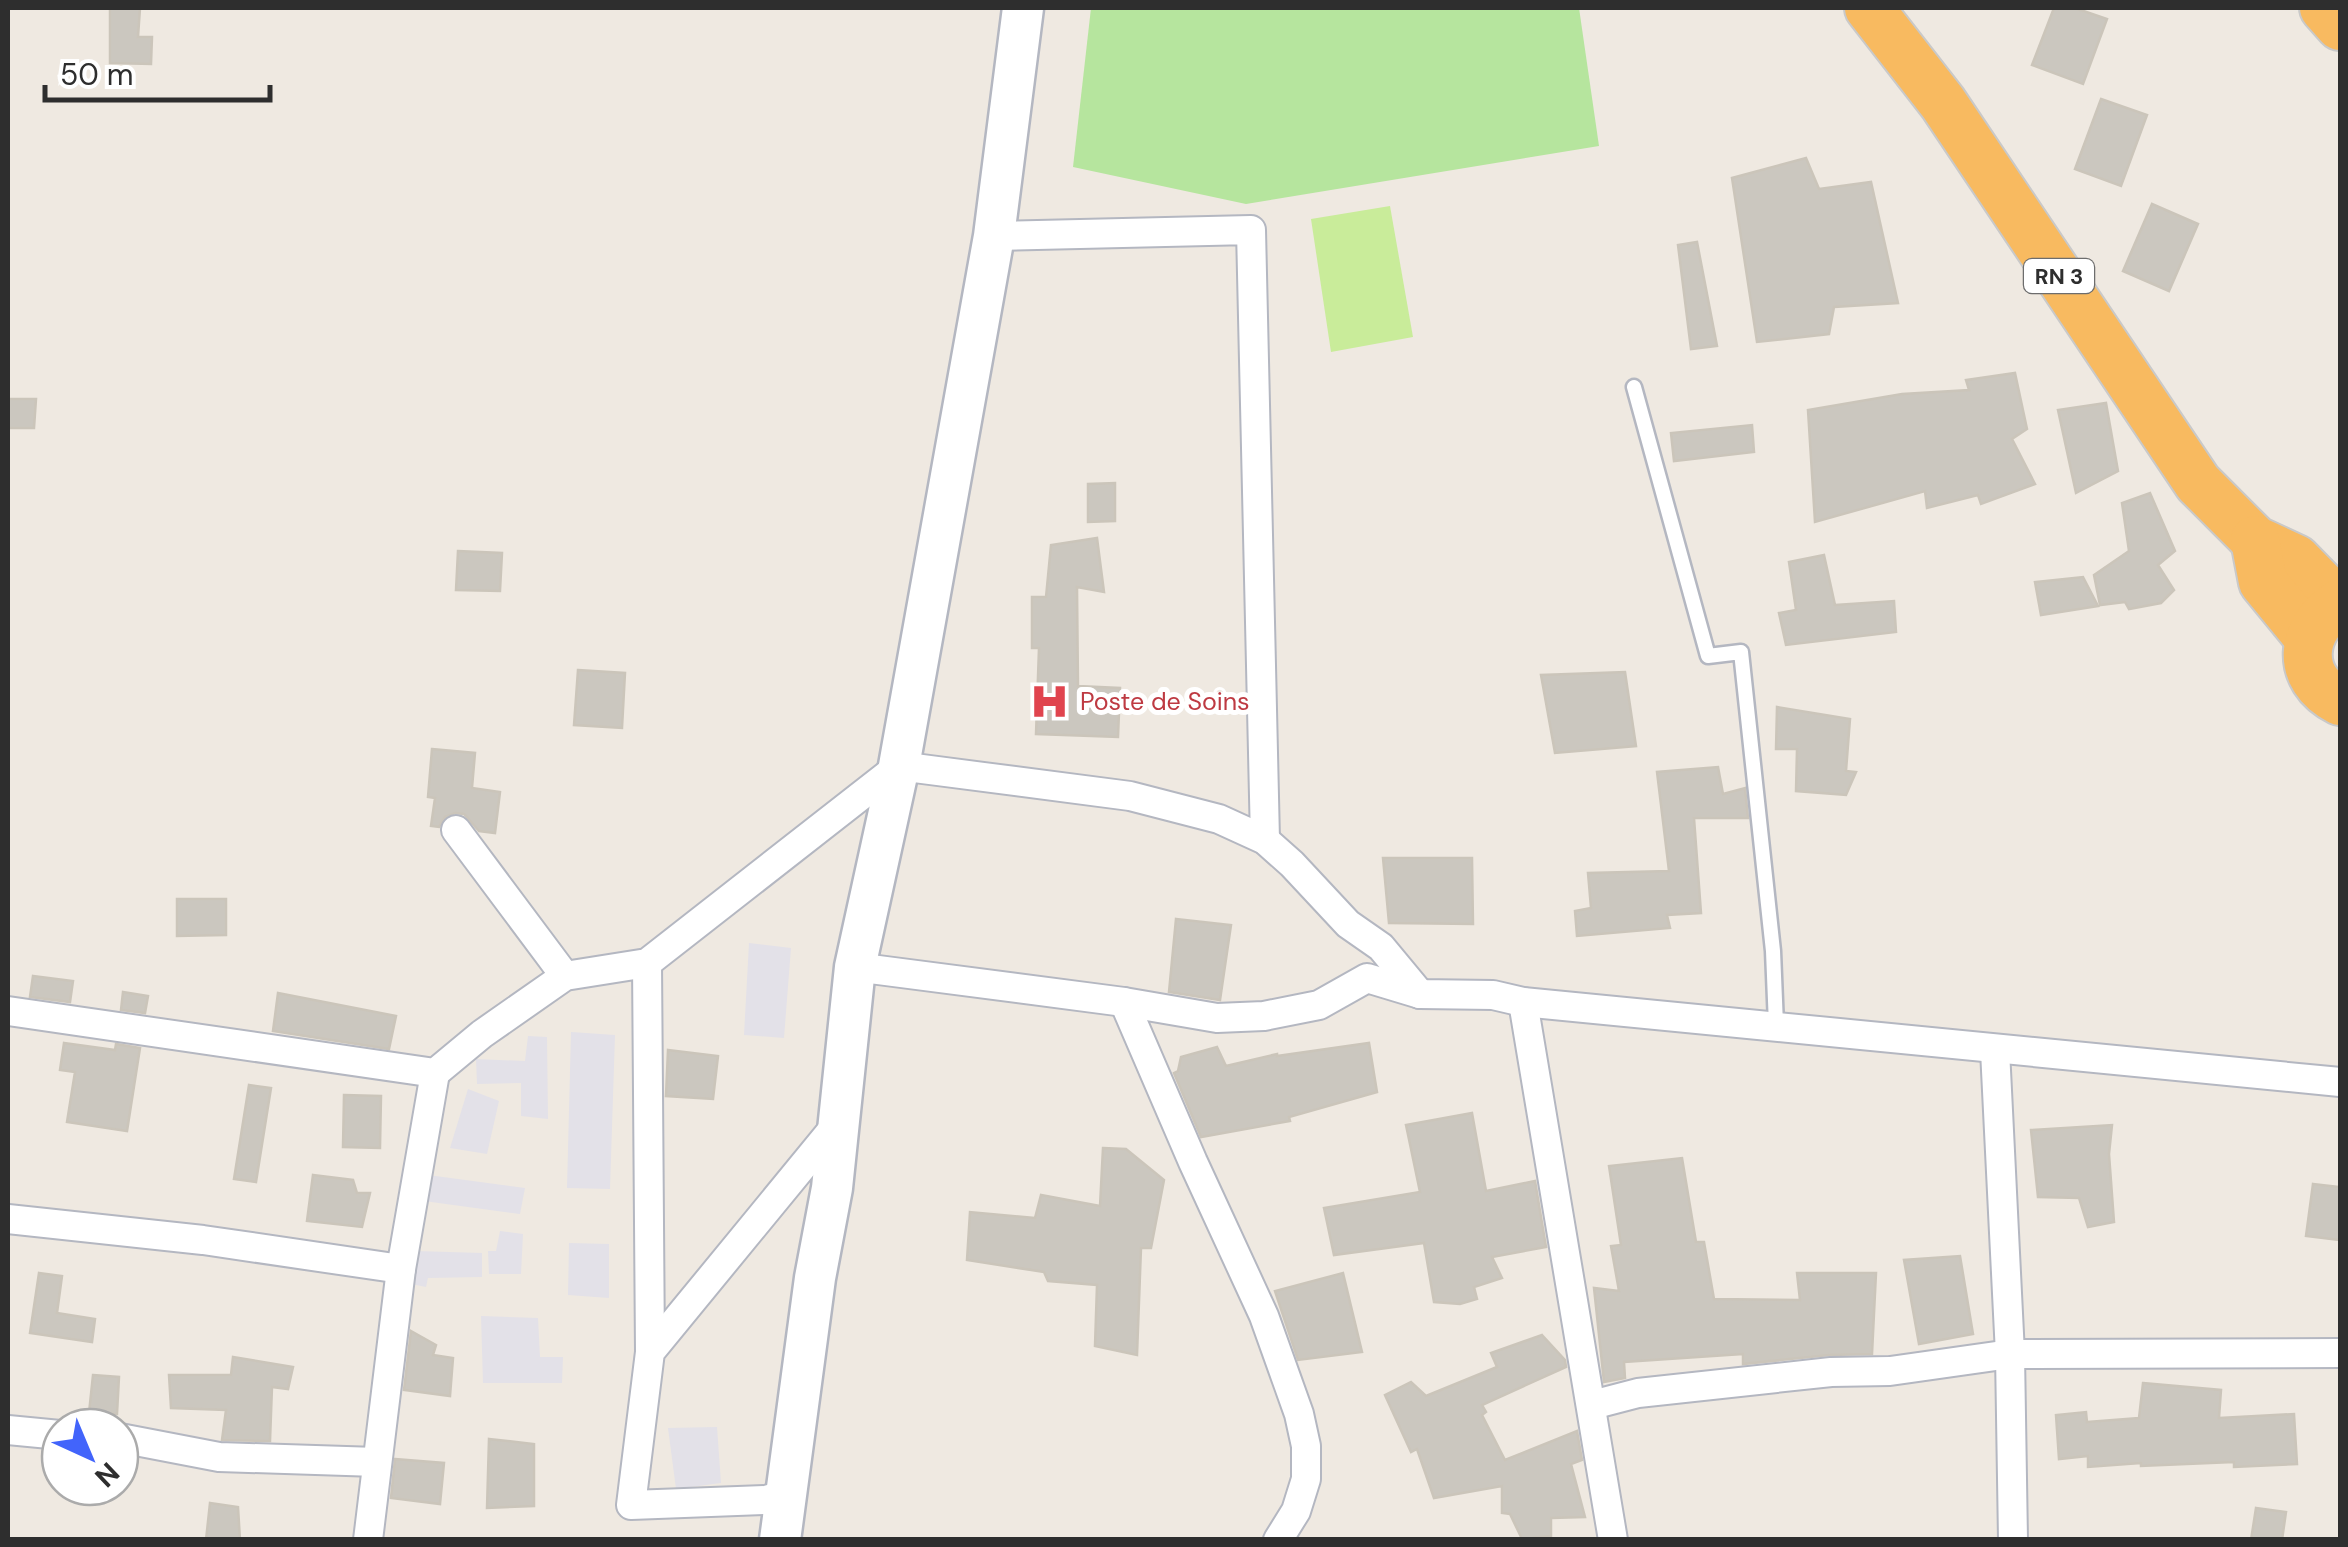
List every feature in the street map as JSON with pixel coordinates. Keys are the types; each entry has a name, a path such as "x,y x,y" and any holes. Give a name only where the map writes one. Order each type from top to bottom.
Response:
{"highway":[{"name":"RN 3","path":"1869,8 1943,103 2198,483 2256,540 2263,582 2329,615 2307,656 2322,688 2340,701"},
{"path":"2324,8 2340,26"}],"main road":[{"path":"780,1540 815,1278 832,1188 855,968 899,766 994,236 1023,8"}],"street":[{"path":"994,236 1251,230 1265,840"},
{"path":"368,1540 401,1269 435,1073 482,1034 565,976 646,963 899,766 1130,796 1220,819 1265,840 1348,924 1381,948 1420,994"},
{"path":"456,830 565,976"},
{"path":"646,963 650,1352 632,1504 766,1500 783,1495"},
{"path":"855,968 1124,1002 1217,1018 1264,1016 1319,1004 1367,978 1420,994 1494,995 1523,1002 2340,1082"},
{"path":"1124,1002 1264,1316 1299,1414 1306,1446 1306,1480 1296,1511 1278,1540"},
{"path":"1523,1002 1613,1540"},
{"path":"8,1010 435,1073"},
{"path":"1994,1050 2010,1354 2012,1540"},
{"path":"650,1352 838,1123"},
{"path":"8,1219 203,1240 401,1269"},
{"path":"1592,1405 1638,1393 1831,1372 1890,1370 2010,1354 2340,1352"},
{"path":"8,1430 40,1433"},
{"path":"140,1442 219,1457 378,1462"}],"lane":[{"path":"1634,387 1708,656 1741,652 1773,951 1776,1026"}],"shaded area":[{"path":"749,943 791,948 784,1038 744,1035"},
{"path":"571,1032 615,1035 610,1189 567,1188"},
{"path":"528,1036 547,1037 548,1119 521,1116 521,1083 477,1084 476,1059 525,1061"},
{"path":"468,1089 499,1101 487,1154 450,1148"},
{"path":"428,1175 525,1188 520,1214 424,1201"},
{"path":"500,1231 523,1234 521,1274 489,1274 488,1251 496,1251"},
{"path":"569,1243 609,1244 609,1298 568,1295"},
{"path":"416,1251 482,1253 482,1277 428,1278 426,1287 411,1284"},
{"path":"481,1316 538,1318 540,1357 563,1357 562,1383 483,1383"},
{"path":"717,1427 721,1483 676,1489 668,1428"}],"green space":[{"path":"1091,8 1579,8 1599,146 1246,204 1073,167"},
{"path":"1390,206 1413,337 1331,352 1311,219"}],"building":[{"path":"110,8 140,8 138,37 152,37 151,64 110,63"},
{"path":"2054,8 2075,8 2107,19 2083,84 2032,65"},
{"path":"2101,99 2147,115 2121,186 2075,169"},
{"path":"1806,158 1819,189 1871,182 1898,303 1834,307 1829,334 1757,342 1732,178"},
{"path":"2152,204 2198,224 2169,291 2123,271"},
{"path":"1697,242 1717,346 1691,349 1678,245"},
{"path":"2015,373 2027,429 2012,439 2035,484 1981,504 1978,495 1927,508 1925,491 1815,522 1808,410 1902,394 1969,390 1966,380"},
{"path":"8,399 36,399 34,428 8,428"},
{"path":"2106,403 2118,471 2076,493 2058,410"},
{"path":"1752,425 1754,452 1674,461 1671,433"},
{"path":"1115,483 1115,521 1088,522 1088,484"},
{"path":"2150,493 2175,551 2158,565 2174,590 2161,603 2129,609 2125,602 2100,605 2094,575 2129,551 2122,503"},
{"path":"1097,538 1104,592 1077,587 1078,686 1120,688 1118,737 1036,734 1039,648 1032,648 1032,597 1046,597 1051,545"},
{"path":"458,551 502,553 500,591 456,590"},
{"path":"1824,555 1835,605 1894,601 1896,632 1786,645 1779,613 1796,610 1789,562"},
{"path":"2083,577 2098,606 2041,615 2035,582"},
{"path":"578,670 625,673 622,728 574,725"},
{"path":"1625,672 1636,746 1555,753 1541,675"},
{"path":"1777,707 1850,719 1846,771 1856,772 1846,795 1796,791 1797,749 1776,749"},
{"path":"432,749 475,753 472,788 500,792 495,833 479,831 464,814 455,813 445,817 439,827 431,826 435,798 428,797"},
{"path":"1718,767 1723,794 1745,788 1748,818 1694,818 1701,913 1667,915 1670,928 1577,936 1575,911 1591,908 1588,873 1669,871 1657,772"},
{"path":"1383,858 1472,858 1473,924 1389,923"},
{"path":"177,899 226,899 226,935 177,936"},
{"path":"1176,919 1231,925 1220,1000 1169,992"},
{"path":"33,976 73,981 70,1002 30,997"},
{"path":"123,992 148,996 145,1013 121,1010"},
{"path":"278,993 396,1016 389,1049 273,1031"},
{"path":"64,1043 115,1050 116,1044 140,1048 127,1131 67,1122 75,1072 60,1070"},
{"path":"1369,1043 1377,1092 1289,1117 1290,1121 1201,1137 1174,1073 1181,1057 1217,1047 1226,1066 1277,1054"},
{"path":"668,1050 718,1056 713,1099 666,1096"},
{"path":"249,1085 271,1088 256,1182 234,1179"},
{"path":"344,1095 381,1096 380,1148 343,1147"},
{"path":"1472,1113 1486,1191 1535,1181 1546,1247 1492,1257 1502,1278 1474,1287 1477,1299 1460,1304 1434,1302 1424,1243 1334,1255 1324,1208 1420,1192 1406,1125"},
{"path":"2112,1125 2109,1154 2114,1222 2088,1227 2079,1198 2038,1197 2031,1130"},
{"path":"1103,1148 1126,1149 1164,1180 1151,1248 1141,1248 1137,1355 1095,1346 1097,1285 1048,1281 1044,1272 967,1260 970,1212 1035,1218 1041,1195 1100,1206"},
{"path":"1682,1158 1696,1242 1704,1242 1714,1299 1800,1300 1797,1273 1876,1273 1872,1354 1743,1364 1743,1354 1624,1362 1625,1378 1604,1382 1594,1288 1619,1291 1611,1246 1621,1245 1609,1166"},
{"path":"313,1175 353,1180 357,1193 370,1193 362,1227 307,1221"},
{"path":"2313,1184 2340,1187 2340,1240 2306,1236"},
{"path":"1960,1256 1973,1334 1919,1344 1904,1260"},
{"path":"39,1273 62,1276 57,1313 95,1319 92,1342 30,1333"},
{"path":"1343,1273 1362,1352 1298,1360 1275,1291"},
{"path":"411,1331 436,1345 433,1355 453,1358 450,1396 404,1390"},
{"path":"1542,1335 1565,1360 1566,1367 1482,1405 1486,1412 1482,1415 1505,1460 1577,1431 1582,1460 1571,1464 1585,1517 1551,1518 1551,1536 1522,1539 1510,1514 1502,1513 1502,1486 1434,1498 1417,1449 1411,1452 1385,1395 1411,1382 1426,1396 1497,1367 1491,1353"},
{"path":"233,1357 293,1367 288,1389 272,1387 270,1441 222,1440 226,1410 171,1408 169,1375 231,1375"},
{"path":"93,1375 119,1377 117,1407 90,1407"},
{"path":"2143,1383 2221,1390 2219,1418 2294,1414 2297,1464 2234,1467 2234,1462 2141,1463 2088,1467 2088,1456 2059,1459 2056,1415 2086,1412 2087,1422 2139,1418"},
{"path":"489,1439 534,1444 534,1506 487,1508"},
{"path":"395,1459 444,1463 440,1504 391,1498"},
{"path":"210,1503 238,1507 240,1540 206,1540"},
{"path":"2256,1508 2286,1512 2282,1540 2251,1540"}],"place":[{"name":"Poste de Soins","path":"1050,701"}]}
